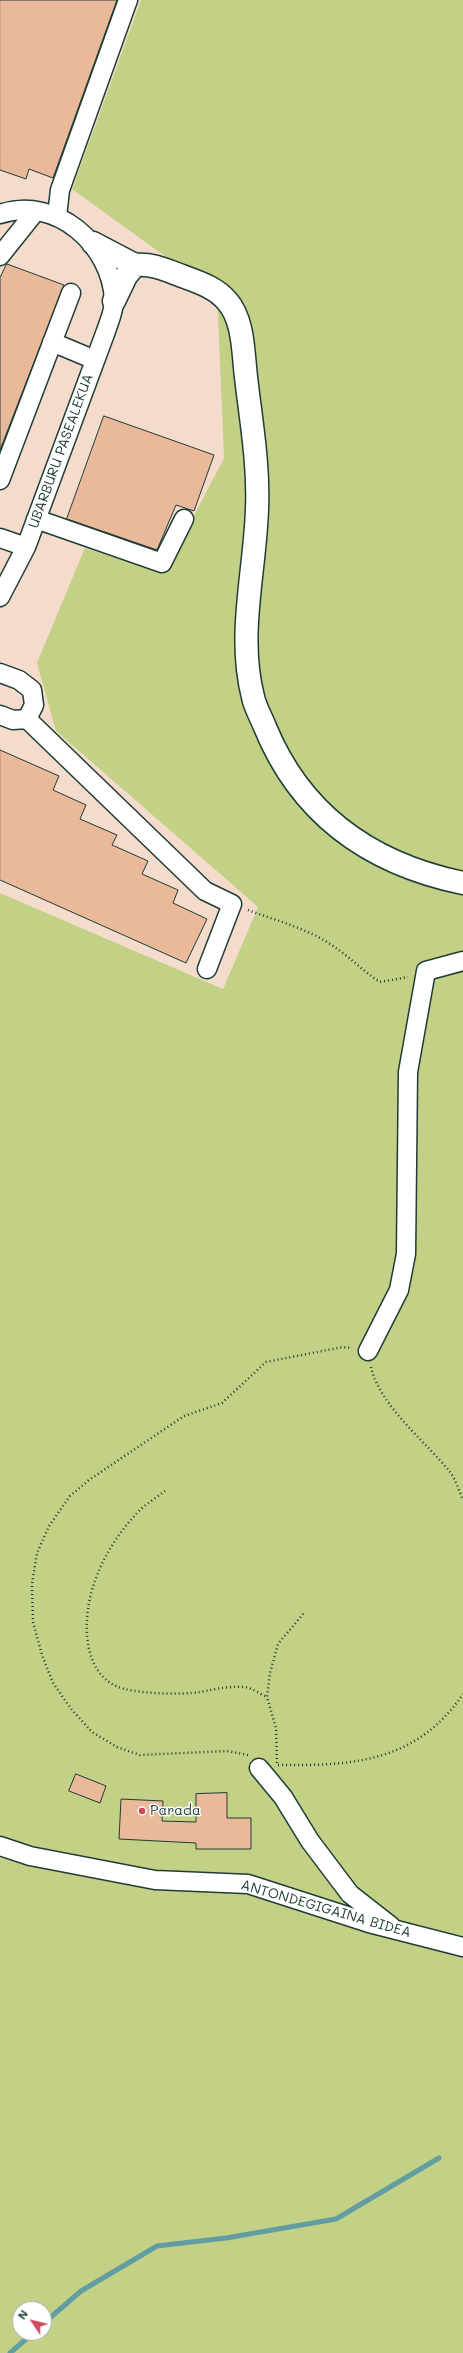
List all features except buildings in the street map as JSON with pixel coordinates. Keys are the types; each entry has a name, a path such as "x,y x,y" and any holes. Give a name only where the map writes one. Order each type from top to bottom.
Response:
{"main road":[{"name":"UBARBURU PASEALEKUA","path":"93,243 136,265 126,276 114,301"},
{"path":"136,265 151,265 201,283 216,291 228,302 237,319 243,347 256,461 257,509 246,644 253,697 276,753 311,804 360,845 410,868 463,883"}],"street":[{"path":"57,216 60,190 128,0"},
{"name":"UBARBURU PASEALEKUA","path":"0,214 21,210 36,211 57,216 93,243 108,270 114,301 106,331 26,547 0,597"},
{"path":"0,256 36,211"},
{"path":"0,480 71,293"},
{"path":"52,342 95,360"},
{"path":"36,519 162,563 184,519"},
{"path":"0,538 26,547"},
{"path":"0,673 19,680 32,690 34,705 27,719"},
{"path":"0,715 13,720 27,719 205,891 232,904 207,969"},
{"path":"368,1351 399,1290 406,1254 408,1072 426,971 463,961"},
{"path":"262,1763 310,1841 350,1894 396,1930"},
{"name":"ANTONDEGIGAINA BIDEA","path":"0,1846 30,1856 155,1880 248,1884 396,1930 463,1947"}],"path":[{"path":"232,904 315,935 336,948 365,972 380,982 398,980 426,971"},
{"path":"463,1500 451,1473 394,1408 373,1377 368,1351 343,1347 266,1362 222,1403 184,1416 89,1480 70,1496 48,1526 38,1553 32,1584 33,1622 42,1655 53,1683 72,1710 92,1732 117,1747 140,1756 227,1751 262,1763 277,1765 340,1765 370,1760 426,1735 450,1713 463,1694"},
{"path":"165,1491 139,1511 112,1545 90,1591 85,1626 90,1656 101,1675 116,1687 174,1694 200,1692 224,1686 247,1688 267,1697"},
{"path":"284,1797 277,1765 276,1728 267,1697 270,1674 278,1644 304,1613"}],"shaded area":[{"path":"0,0 141,0 72,188 217,294 224,458 162,574 56,731 258,907 223,989 0,893"}],"green space":[{"path":"141,0 463,0 463,2353 0,2353 0,893 223,989 258,907 56,731 37,663 85,548 163,574 224,458 217,294 72,189"}],"waterway":[{"path":"52,2316 81,2291 157,2246 226,2238 336,2219 439,2158"},
{"path":"10,2353 24,2341"}],"place":[{"name":"Parada","path":"142,1811"}]}
